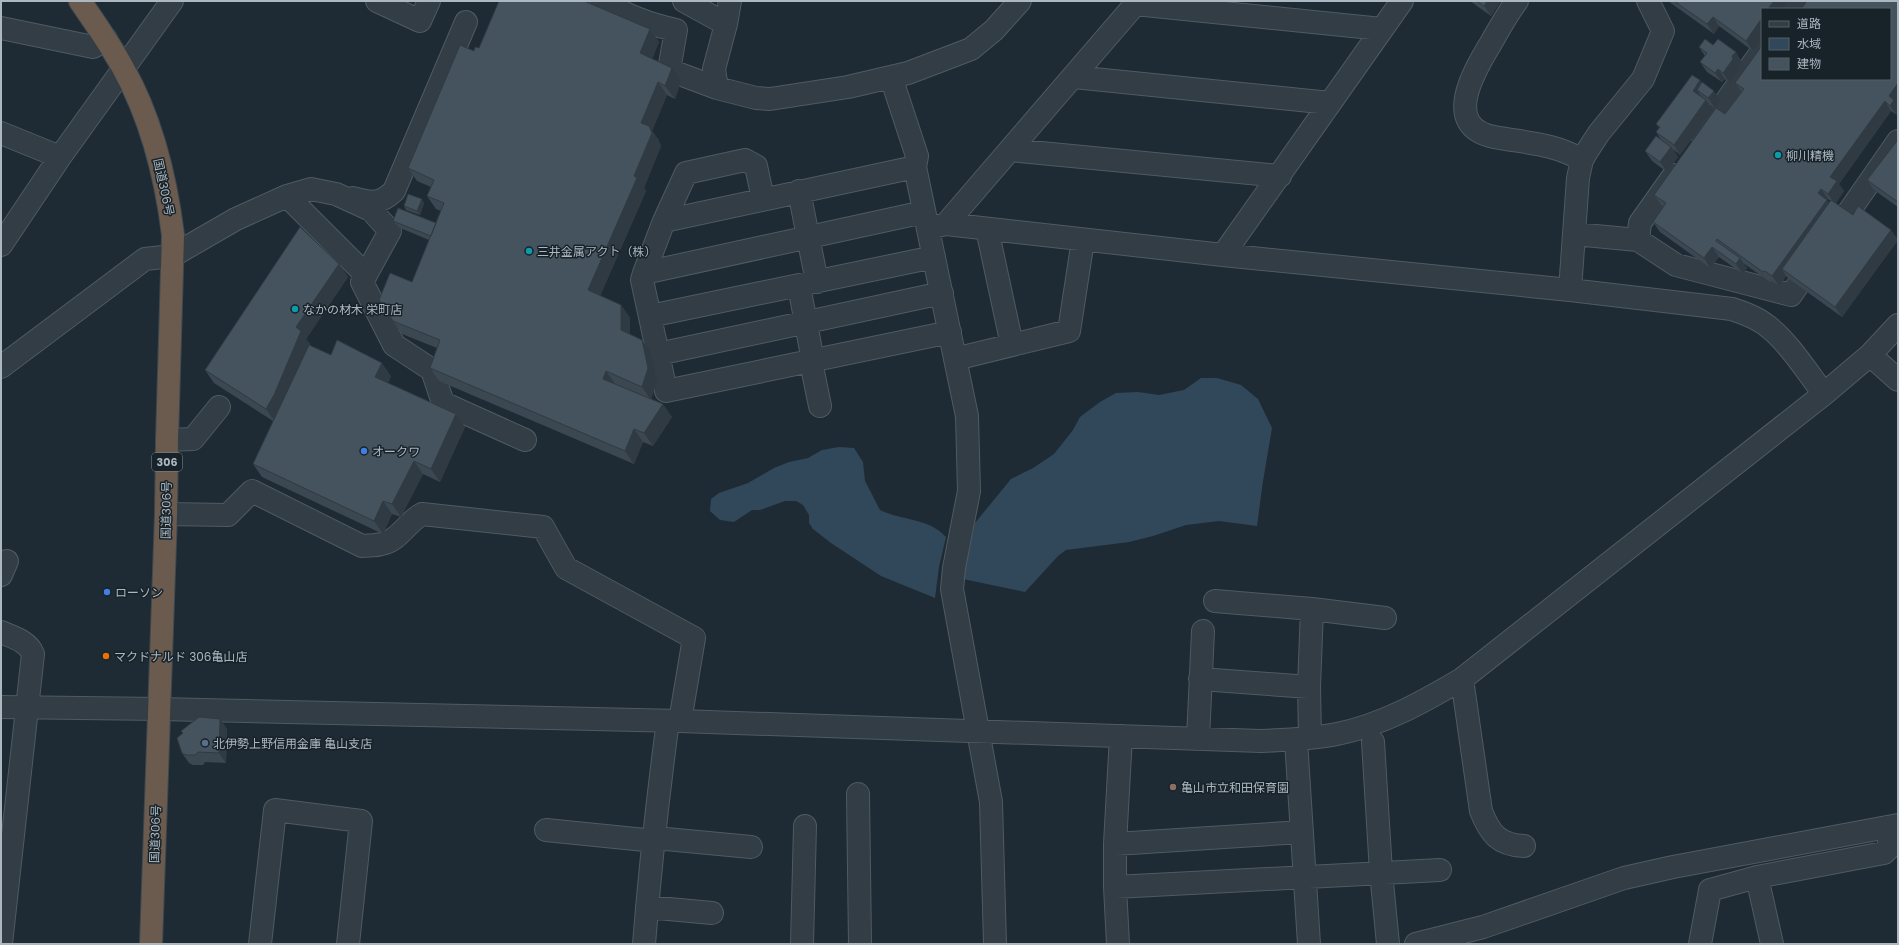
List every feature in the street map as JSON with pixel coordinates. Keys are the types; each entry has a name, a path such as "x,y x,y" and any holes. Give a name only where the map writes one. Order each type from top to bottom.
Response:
{"highway":[{"name":"国道306号","path":"80,1 124,69 138,102 157,154 170,206 174,235 172,256 160,709 151,944"}],"street":[{"path":"1,244 60,157 172,1"},
{"path":"377,1 420,21 429,1"},
{"path":"601,1 633,18 652,25 676,30 669,70 717,88 756,98 770,99 848,87 908,73 971,49 994,30 1020,1"},
{"path":"684,1 726,24"},
{"path":"717,88 714,69 726,24 730,1"},
{"path":"1223,255 1402,1"},
{"path":"1517,1 1485,53 1466,92 1465,109 1469,124 1479,132 1494,137 1541,143 1573,154 1582,160"},
{"path":"1570,290 1578,178 1582,160 1599,133 1642,79 1663,31 1648,1"},
{"path":"933,221 1010,150 1137,3 1382,29"},
{"path":"466,22 394,191 390,231 362,282 394,345 432,370 443,402 525,440"},
{"path":"1,28 93,47 106,39"},
{"path":"1638,240 1640,223 1761,52"},
{"path":"891,77 917,156 915,167 933,221 934,257 968,416 969,491 954,568 952,589 991,802 995,944"},
{"path":"1074,77 1330,104"},
{"path":"1,133 60,157"},
{"path":"1574,234 1638,240 1676,265 1791,295 1898,141"},
{"path":"1010,150 1280,176"},
{"path":"763,199 756,166 745,160 686,173 664,222 642,280 666,391 950,332"},
{"path":"664,222 799,191 915,167"},
{"path":"1,367 145,259 172,256 236,219 287,196 311,188 370,203 385,200 394,191"},
{"path":"799,191 808,237 806,322 820,406"},
{"path":"336,194 371,210 390,231"},
{"path":"287,196 366,275"},
{"path":"644,272 808,237 933,221 1083,240 1570,290 1732,309 1751,316 1766,325 1781,340 1824,394"},
{"path":"987,229 1012,345"},
{"path":"955,359 1069,331 1083,240"},
{"path":"650,316 934,257"},
{"path":"658,354 942,293"},
{"path":"1,708 160,709 674,721 1198,739 1303,739 1338,734 1375,723 1408,709 1462,679 1824,394 1870,355 1898,325"},
{"path":"1870,355 1898,380"},
{"path":"167,440 193,439 219,406"},
{"path":"166,514 228,515 252,491 362,546 382,544 394,538 422,514 543,527 566,568 694,638 674,721 655,821 655,841 644,944"},
{"path":"1215,601 1312,609 1385,618"},
{"path":"1309,944 1302,832 1303,739 1309,688 1312,609"},
{"path":"1198,739 1203,631"},
{"path":"1,632 24,643 31,648 33,654 1,944"},
{"path":"1462,679 1481,810 1486,824 1494,836 1510,845 1524,846"},
{"path":"1200,680 1309,688"},
{"path":"1118,944 1115,887 1115,844 1121,736"},
{"path":"1373,742 1380,872 1388,944"},
{"path":"858,794 860,944"},
{"path":"260,944 275,810 361,821 348,944"},
{"path":"802,944 801,910 805,826"},
{"path":"1416,944 1483,928 1624,878 1673,867 1892,826 1890,847 1884,853 1757,877 1710,890 1700,944"},
{"path":"546,830 655,841 666,839 751,847"},
{"path":"1115,844 1302,832"},
{"path":"1115,887 1304,875 1440,870"},
{"path":"1757,877 1772,944"},
{"path":"647,907 712,913"}],"water":[{"path":"1201,378 1217,378 1241,385 1258,399 1272,428 1257,526 1219,521 1186,525 1129,542 1066,550 1058,556 1025,592 963,579 975,523 1011,479 1033,468 1054,454 1073,430 1080,417 1100,402 1116,393 1138,392 1159,395 1184,390"},
{"path":"839,447 854,448 863,462 865,481 880,510 932,526 946,537 939,567 935,598 881,576 831,543 813,529 809,523 809,515 803,505 796,501 785,501 760,510 752,510 734,522 720,520 710,511 711,499 719,493 748,483 774,468 789,462 808,458 822,450"}],"building":[{"name":"三井金属アクト（株）","path":"499,1 584,1 650,29 640,53 672,68 665,86 658,82 641,123 649,126 652,133 634,176 637,178 588,290 621,305 621,330 642,340 648,368 642,387 606,371 603,379 663,404 644,433 634,429 625,451 430,368 440,340 393,321 379,300 390,273 412,282 444,203 427,196 434,180 408,168 460,45 474,51 475,47 479,48"},
{"path":"1477,1 1487,1 1484,6"},
{"path":"1674,1 1774,1 1769,8 1761,8 1761,19 1746,41 1713,17 1707,24"},
{"name":"柳川精機","path":"1807,1 1898,1 1898,83 1889,96 1894,100 1890,106 1885,101 1830,177 1837,181 1828,194 1821,189 1818,193 1827,200 1772,276 1765,271 1763,272 1717,239 1716,241 1740,258 1736,264 1712,247 1704,258 1653,222 1666,203 1654,195 1716,108 1725,114 1744,89 1735,83 1761,47 1761,80 1891,80 1891,8 1802,8"},
{"path":"1705,39 1713,45 1718,39 1736,52 1732,56 1733,59 1723,73 1718,69 1715,73 1700,62 1707,53 1699,47"},
{"path":"1692,75 1700,80 1693,91 1706,100 1674,145 1656,132 1660,127 1656,124"},
{"path":"1702,82 1714,91 1708,98 1697,90"},
{"path":"1656,136 1671,147 1660,162 1645,151"},
{"path":"1897,141 1898,142 1898,202 1867,180"},
{"path":"408,194 422,199 417,211 404,206"},
{"path":"1831,200 1853,215 1858,206 1891,230 1835,307 1782,269"},
{"path":"398,208 436,223 431,236 393,221"},
{"name":"なかの材木 栄町店","path":"300,227 339,264 296,327 301,331 274,395 266,409 205,370"},
{"name":"オークワ","path":"337,340 382,363 375,377 456,414 431,469 414,461 392,504 383,501 374,521 253,464 309,345 331,355"},
{"path":"199,717 220,719 219,753 198,752 196,755 186,755 182,753 177,738 183,733 181,731"}],"place":[{"name":"柳川精機","path":"1778,155"},
{"name":"三井金属アクト（株）","path":"529,251"},
{"name":"なかの材木 栄町店","path":"295,309"},
{"name":"オークワ","path":"364,451"},
{"name":"ローソン","path":"107,592"},
{"name":"マクドナルド 306亀山店","path":"106,656"},
{"name":"北伊勢上野信用金庫 亀山支店","path":"205,743"},
{"name":"亀山市立和田保育園","path":"1173,787"}]}
